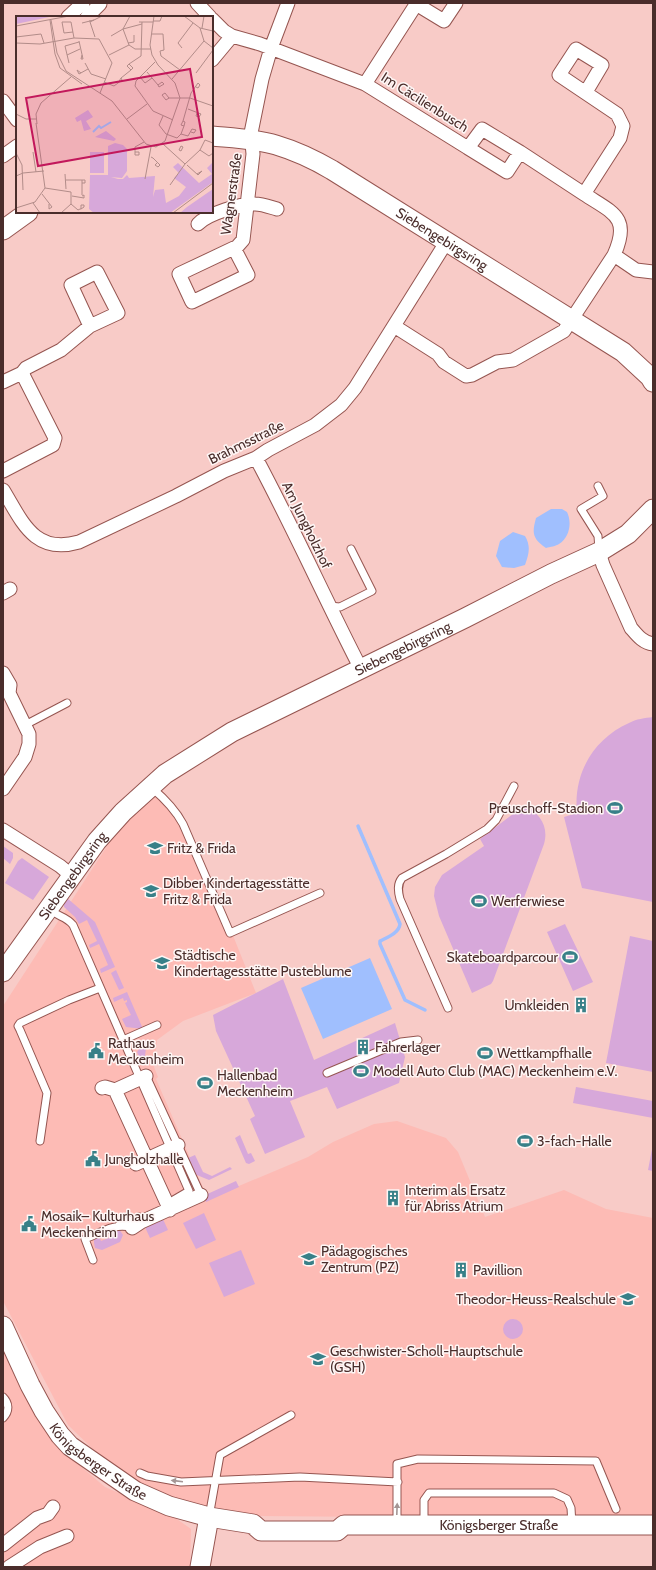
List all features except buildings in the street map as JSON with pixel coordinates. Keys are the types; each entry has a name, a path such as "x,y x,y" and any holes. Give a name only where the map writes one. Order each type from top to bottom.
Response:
{"street":[{"path":"69,16 82,3"},
{"path":"88,16 100,4 99,3"},
{"path":"197,3 209,16"},
{"name":"Wagnerstraße","path":"235,249 248,276 192,302 179,274 234,248 235,249 243,240 254,154 251,133 271,48 288,3"},
{"name":"Im Cäcilienbusch","path":"365,84 417,4 444,21 456,3"},
{"path":"213,20 224,32 232,36 213,59"},
{"name":"Im Cäcilienbusch","path":"232,36 271,48 365,84 507,172 520,152"},
{"path":"584,194 620,138 624,126 617,114 586,92"},
{"path":"3,101 16,119"},
{"name":"Im Cäcilienbusch","path":"394,326 438,354 444,362 466,376 472,375 497,362 513,360 564,331 614,255 620,243 622,232 620,221 614,214 520,152 482,129 468,148"},
{"name":"Siebengebirgsring","path":"213,136 252,140 276,145 315,161 351,181 447,240 623,352 652,378"},
{"path":"3,156 16,147"},
{"path":"198,224 201,220 224,210 248,205 254,204 277,209"},
{"path":"3,230 27,213"},
{"name":"Brahmsstraße","path":"3,490 26,528 33,534 51,544 70,545 80,542 176,496 234,466 256,458 315,425 340,404 355,388 447,240"},
{"path":"614,255 636,270 653,272"},
{"path":"3,382 22,373 26,368 61,350 90,326 116,318 118,313 97,272 71,285 90,326"},
{"path":"3,471 53,445 55,438 22,373"},
{"name":"Am Jungholzhof","path":"256,458 287,516 329,606 361,669"},
{"name":"Siebengebirgsring","path":"3,972 97,841 122,812 165,774 217,740 551,574 599,552 628,534 653,509"},
{"path":"599,552 603,565 631,628 638,637 648,644 653,644"},
{"path":"3,673 10,685 6,694 29,734 29,744 24,757 3,789"},
{"path":"3,830 60,866 72,876"},
{"path":"143,1077 107,1091 141,1162 168,1206"},
{"path":"141,1162 174,1146"},
{"path":"132,1228 168,1206 201,1195"},
{"name":"Königsberger Straße","path":"3,1326 30,1385 44,1411 60,1435 70,1446 135,1491 169,1506 209,1517 253,1524 262,1518 337,1519 344,1525 653,1525"},
{"path":"21,1560 5,1543 37,1518 48,1514 53,1507"},
{"path":"200,1567 209,1517"},
{"path":"9,1567 40,1547 67,1536"}],"lane":[{"path":"598,486 603,496 581,509 598,536 599,552"},
{"name":"Am Jungholzhof","path":"329,606 340,607 372,591 351,549"},
{"path":"25,725 67,702"},
{"path":"150,786 174,809 183,824 230,933 320,893"},
{"path":"448,1008 400,899 398,890 399,882 402,878 434,861 486,829 496,820 514,786"},
{"path":"49,909 55,914 68,919 73,926 123,1040 143,1077 174,1146 201,1195"},
{"path":"40,1141 47,1093 18,1026 20,1023 69,1000 100,988"},
{"path":"123,1040 157,1025"},
{"path":"327,1073 401,1042 418,1040"},
{"path":"139,1217 132,1228 124,1225 117,1226 86,1239 93,1260 84,1239 139,1217 168,1206 189,1190 174,1146"},
{"path":"3,1397 7,1402 8,1412 3,1418"},
{"path":"209,1517 220,1455 291,1416"},
{"path":"397,1525 397,1464 418,1459 596,1462 616,1509"},
{"path":"140,1473 147,1476 181,1482 300,1477 398,1482"},
{"path":"424,1517 424,1500 429,1493 554,1493 567,1499 571,1508 572,1525"}],"shaded area":[{"name":"Preuschoff-Stadion","path":"653,717 653,902 582,888 564,817 577,813 578,785 582,772 588,759 605,738 616,730 632,722"},
{"path":"157,784 178,810 216,893 256,993 183,1021 157,1040 154,1067 158,1077 156,1079 208,1199 308,1157 333,1142 374,1124 397,1121 446,1138 458,1152 485,1217 564,1190 606,1209 653,1218 653,1519 238,1516 175,1498 137,1484 100,1456 68,1425 3,1301 3,1006 124,820"},
{"name":"Werferwiese","path":"525,805 535,812 542,821 545,832 544,844 493,981 491,984 472,993 439,916 434,896 435,887 442,875 484,846 480,839"},
{"path":"3,846 13,853 13,858 10,864 3,858"},
{"path":"22,858 49,877 33,900 5,883 18,861"},
{"path":"67,898 95,922 115,967 101,973 100,969 108,965 99,944 90,948 89,945 97,941 87,920 79,924 75,917 64,907 64,902"},
{"name":"Skateboardparcour","path":"565,924 593,982 573,991 547,932"},
{"path":"630,936 653,941 653,1072 606,1063"},
{"path":"116,970 124,988 119,990 111,973"},
{"path":"283,979 314,1060 395,1023 405,1057 399,1083 337,1109 327,1087 290,1101 305,1137 265,1154 250,1119 255,1116 216,1031 213,1015"},
{"path":"127,992 143,1029 126,1027 122,1019 131,1015 125,1003 127,1000 124,1001 123,998 114,1002 113,998"},
{"path":"147,1039 144,1065 143,1065 137,1052"},
{"path":"576,1087 653,1101 653,1118 573,1103"},
{"path":"240,1135 248,1154 251,1153 255,1161 249,1164 246,1163 235,1138"},
{"path":"653,1144 653,1171 648,1170"},
{"path":"195,1155 203,1172 212,1176 230,1167 232,1169 209,1180 192,1173 186,1159"},
{"path":"236,1181 239,1187 206,1202 203,1196"},
{"path":"204,1213 216,1240 196,1249 183,1223"},
{"path":"162,1217 168,1230 150,1238 144,1225"},
{"path":"119,1229 123,1235 120,1242 102,1250 95,1248 94,1240 99,1236 101,1241 114,1236 111,1230"},
{"path":"241,1250 255,1284 224,1297 209,1263"},
{"path":"513,1319 520,1322 523,1329 520,1336 513,1339 506,1336 503,1329 506,1322"},
{"path":"3,1346 65,1453 105,1487 174,1517 191,1529 190,1567 3,1567"}],"water":[{"path":"551,509 562,509 567,512 570,525 568,533 563,541 559,544 546,548 534,535 534,528 536,518"},
{"path":"513,532 525,536 527,540 529,550 525,565 514,568 502,567 496,556 500,541"},
{"path":"370,958 392,1009 323,1039 301,988"}],"waterway":[{"path":"358,826 400,924 398,930 380,941 380,944 405,1000 425,1010"}],"place":[{"name":"Preuschoff-Stadion","path":"615,808"},
{"name":"Fritz & Frida","path":"155,848"},
{"name":"Dibber Kindertagesstätte Fritz & Frida","path":"151,891"},
{"name":"Werferwiese","path":"479,901"},
{"name":"Skateboardparcour","path":"570,957"},
{"name":"Städtische Kindertagesstätte Pusteblume","path":"162,963"},
{"name":"Umkleiden","path":"581,1005"},
{"name":"Fahrerlager","path":"363,1047"},
{"name":"Rathaus Meckenheim","path":"96,1051"},
{"name":"Wettkampfhalle","path":"485,1053"},
{"name":"Modell Auto Club (MAC) Meckenheim e.V.","path":"361,1071"},
{"name":"Hallenbad Meckenheim","path":"205,1083"},
{"name":"3-fach-Halle","path":"525,1141"},
{"name":"Jungholzhalle","path":"93,1159"},
{"name":"Interim als Ersatz für Abriss Atrium","path":"393,1198"},
{"name":"Mosaik– Kulturhaus Meckenheim","path":"29,1224"},
{"name":"Pädagogisches Zentrum (PZ)","path":"309,1259"},
{"name":"Pavillion","path":"461,1270"},
{"name":"Theodor-Heuss-Realschule","path":"628,1299"},
{"name":"Geschwister-Scholl-Hauptschule (GSH)","path":"318,1359"}]}
